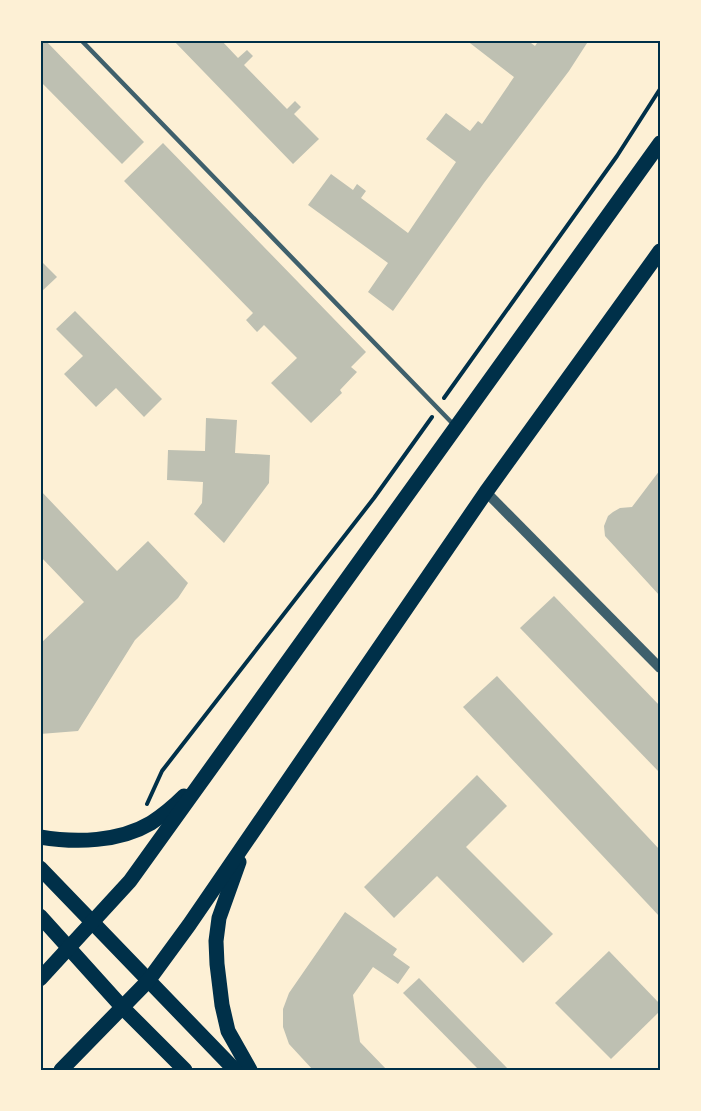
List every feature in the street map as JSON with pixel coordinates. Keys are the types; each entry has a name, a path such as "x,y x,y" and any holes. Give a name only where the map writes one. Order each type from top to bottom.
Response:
{"main road":[{"path":"40,979 70,949 130,881 660,143"},
{"path":"61,1071 148,981 242,850 486,492 660,251"},
{"path":"40,837 76,841 97,839 135,830 165,813 205,778"},
{"path":"242,850 219,918 216,941 222,1005 228,1031 250,1071"},
{"path":"40,868 235,1071"},
{"path":"40,916 123,1008 185,1071"}],"street":[{"path":"486,492 660,668"}],"lane":[{"path":"81,40 456,427"}],"path":[{"path":"135,830 162,771 374,498 617,156 660,89"}],"building":[{"path":"40,40 45,40 144,142 122,164 40,81"},
{"path":"173,40 221,40 238,58 247,50 253,56 244,65 287,109 295,101 301,107 294,114 319,139 293,164"},
{"path":"466,40 527,40 535,46 539,40 589,40 569,71 484,183 393,311 368,292 388,263 308,205 331,174 353,190 357,184 366,191 361,198 408,233 456,162 426,139 446,113 470,131 478,121 482,124 514,77"},
{"path":"163,143 366,352 351,367 357,372 340,390 342,393 311,423 271,383 297,358 264,325 257,332 246,320 253,313 124,181"},
{"path":"40,260 57,277 40,293"},
{"path":"75,311 162,399 144,417 116,388 96,407 64,374 83,356 56,329"},
{"path":"206,418 237,420 235,453 270,455 269,483 224,543 194,514 202,503 203,482 167,480 168,450 205,451"},
{"path":"660,470 660,596 605,536 604,526 608,516 613,512 620,508 632,507"},
{"path":"40,490 117,571 148,541 188,583 178,598 135,640 78,731 40,734 40,644 84,602 40,556"},
{"path":"554,596 660,706 660,773 520,628"},
{"path":"497,676 660,850 660,917 463,707"},
{"path":"477,775 507,806 466,847 553,934 523,963 437,876 394,918 364,887"},
{"path":"345,912 397,949 393,955 410,967 398,984 373,967 353,995 360,1042 387,1070 313,1070 289,1044 283,1027 283,1009 289,993"},
{"path":"609,951 660,1004 660,1011 611,1059 555,1003"},
{"path":"419,978 509,1070 479,1070 403,993"}]}
